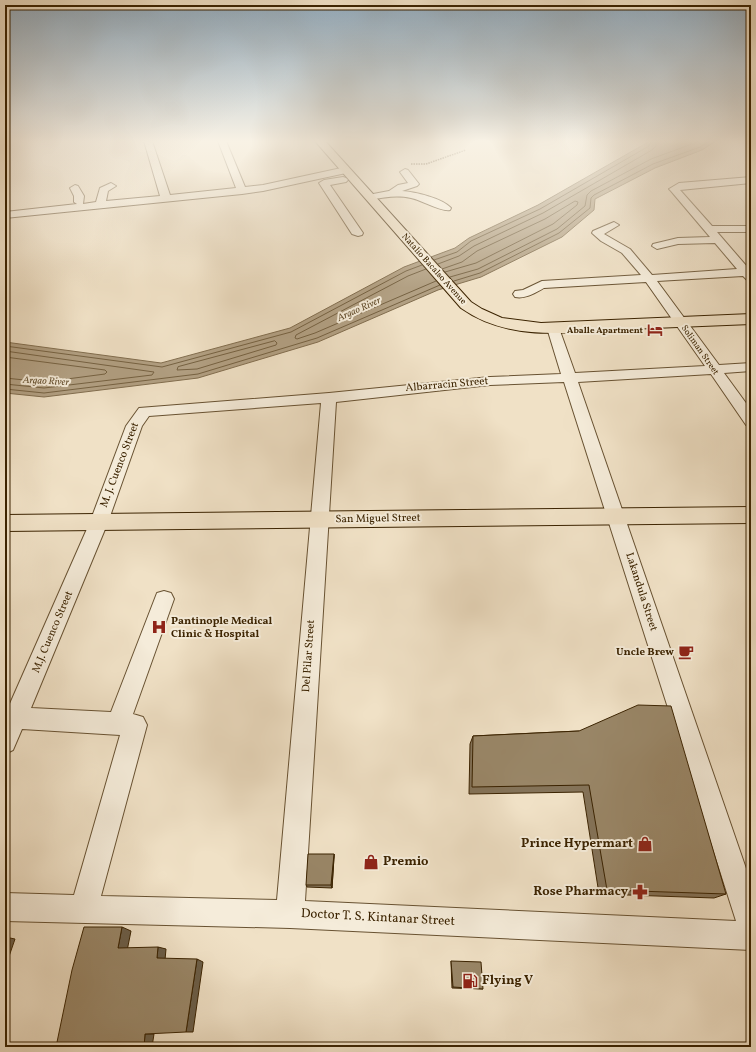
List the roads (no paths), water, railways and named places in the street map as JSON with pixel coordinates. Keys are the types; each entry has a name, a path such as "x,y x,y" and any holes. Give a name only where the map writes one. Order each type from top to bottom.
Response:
{"main road":[{"name":"Natalio Bacalso Avenue","path":"365,190 466,305 477,313 503,324 520,327 552,328 751,319"},
{"name":"San Miguel Street","path":"5,523 751,515"}],"street":[{"path":"76,190 79,196 74,203 166,198 241,190"},
{"path":"101,201 103,190"},
{"path":"164,190 166,198"},
{"path":"329,190 356,232 358,232"},
{"path":"392,193 396,190"},
{"path":"675,190 750,274"},
{"path":"371,197 392,193 411,194 424,197 446,208"},
{"path":"5,215 130,196"},
{"name":"Soliman Street","path":"614,225 597,233 623,248 650,279 751,421"},
{"path":"709,229 751,229"},
{"path":"646,237 660,249 678,241 720,240"},
{"path":"519,294 526,293 542,285 750,274"},
{"name":"Lakandula Street","path":"552,328 751,924"},
{"name":"Albarracin Street","path":"144,411 329,398 490,381 569,378 751,367"},
{"name":"Del Pilar Street","path":"290,914 329,398"},
{"name":"M. J. Cuenco Street","path":"99,522 134,426 144,411"},
{"name":"M.J. Cuenco Street","path":"5,742 99,522"},
{"path":"118,724 164,599"},
{"path":"16,718 135,725 84,908"},
{"name":"Doctor T. S. Kintanar Street","path":"5,907 290,914 751,936"}],"water":[{"name":"Argao River","path":"564,190 612,190 595,199 594,210 562,237 481,277 438,290 318,342 198,378 44,397 5,393 5,342 161,363 290,328 404,267 455,248 469,238 538,205"}],"place":[{"name":"Aballe Apartment","path":"655,330"},
{"name":"Pantinople Medical Clinic & Hospital","path":"159,627"},
{"name":"Uncle Brew","path":"686,652"},
{"name":"Prince Hypermart","path":"645,844"},
{"name":"Premio","path":"371,862"},
{"name":"Rose Pharmacy","path":"640,892"},
{"name":"Flying V","path":"470,981"}]}
